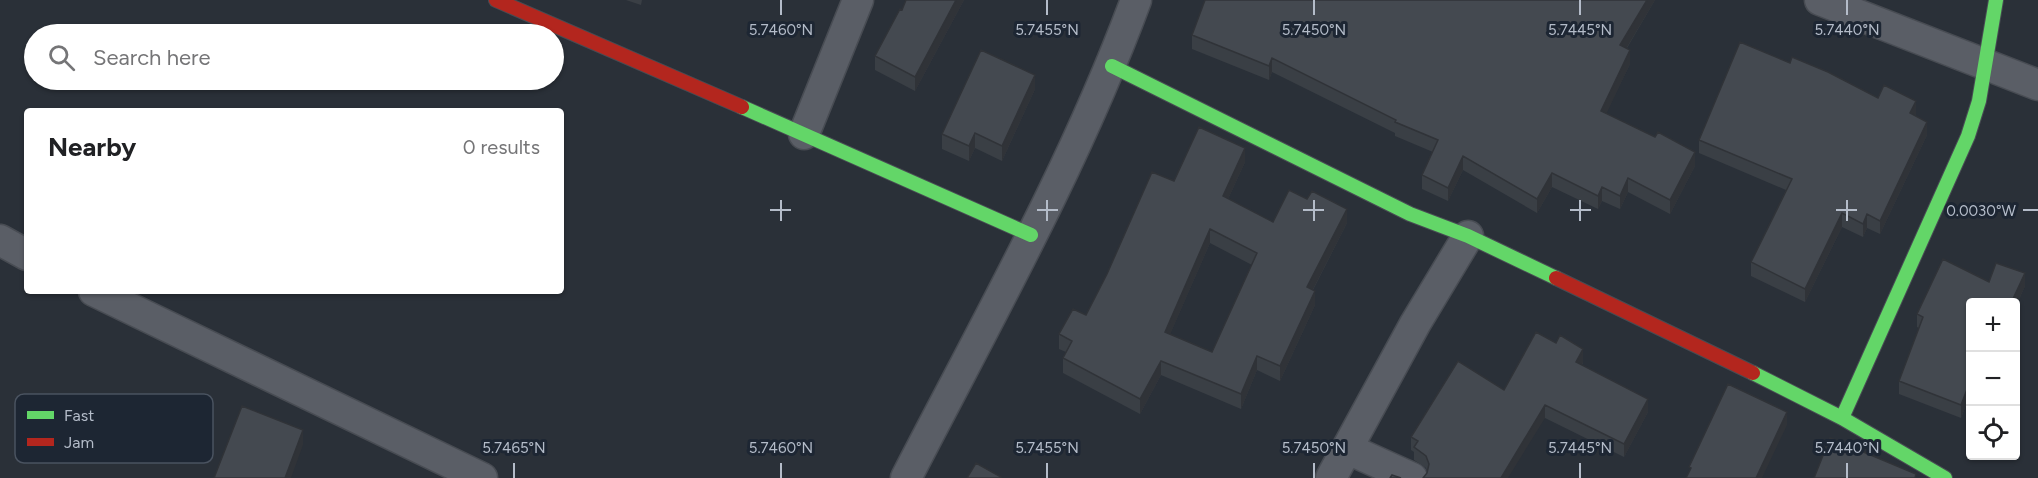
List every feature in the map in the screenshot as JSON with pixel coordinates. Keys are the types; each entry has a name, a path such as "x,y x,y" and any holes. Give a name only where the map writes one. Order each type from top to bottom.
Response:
{"street":[{"path":"496,0 551,24"},
{"path":"804,134 858,0"},
{"path":"906,478 1031,235 1112,66 1136,0"},
{"path":"1820,0 2038,85"},
{"path":"1842,418 1968,136 1979,101 1996,0"},
{"path":"564,30 1031,235"},
{"path":"1112,66 1410,214 1468,236 1729,361 1842,418 1945,478"},
{"path":"1330,478 1415,324 1468,236"},
{"path":"0,240 24,253"},
{"path":"100,294 482,478"},
{"path":"1348,449 1412,478"}],"building":[{"path":"906,0 956,0 915,77 875,56"},
{"path":"1205,0 1647,0 1620,45 1630,50 1601,111 1655,137 1658,132 1695,152 1670,200 1628,178 1620,196 1602,187 1598,196 1552,173 1537,199 1463,156 1448,188 1422,175 1438,140 1395,122 1396,120 1272,58 1269,66 1192,35"},
{"path":"1740,42 1790,63 1792,57 1828,72 1878,98 1884,85 1916,101 1910,113 1927,122 1880,221 1867,214 1863,224 1842,213 1805,289 1751,262 1792,179 1699,140"},
{"path":"981,50 1035,75 1002,146 975,133 969,146 942,134"},
{"path":"1199,127 1245,148 1223,196 1273,222 1289,190 1307,199 1312,191 1347,209 1307,287 1315,291 1280,366 1257,356 1241,394 1161,361 1140,399 1063,358 1072,341 1059,334 1073,309 1086,315 1107,274 1152,172 1174,181","holes":["1210,229 1257,253 1212,352 1165,332"]},
{"path":"1943,259 1989,282 1996,263 2025,273 2013,298 1966,298 1966,392 1961,405 1899,381 1923,317 1917,314"},
{"path":"1536,332 1556,343 1560,335 1583,349 1576,362 1648,399 1624,444 1545,405 1501,478 1423,478 1429,464 1426,456 1414,447 1418,441 1411,437 1458,361 1504,390"},
{"path":"1728,384 1787,412 1756,478 1686,478 1691,468 1689,467"},
{"path":"242,406 303,430 285,478 214,478"},
{"path":"1830,438 1916,474 1915,478 1814,478"},
{"path":"976,463 1001,477 1001,478 967,478"}],"traffic: fast":[{"path":"1842,418 1968,136 1979,101 1996,0"},
{"path":"1112,66 1410,214 1468,236 1556,278"},
{"path":"742,107 1031,235"},
{"path":"1753,373 1842,418 1945,478"}],"traffic: jam":[{"path":"496,0 551,24"},
{"path":"564,30 742,107"},
{"path":"1556,278 1753,373"}]}
